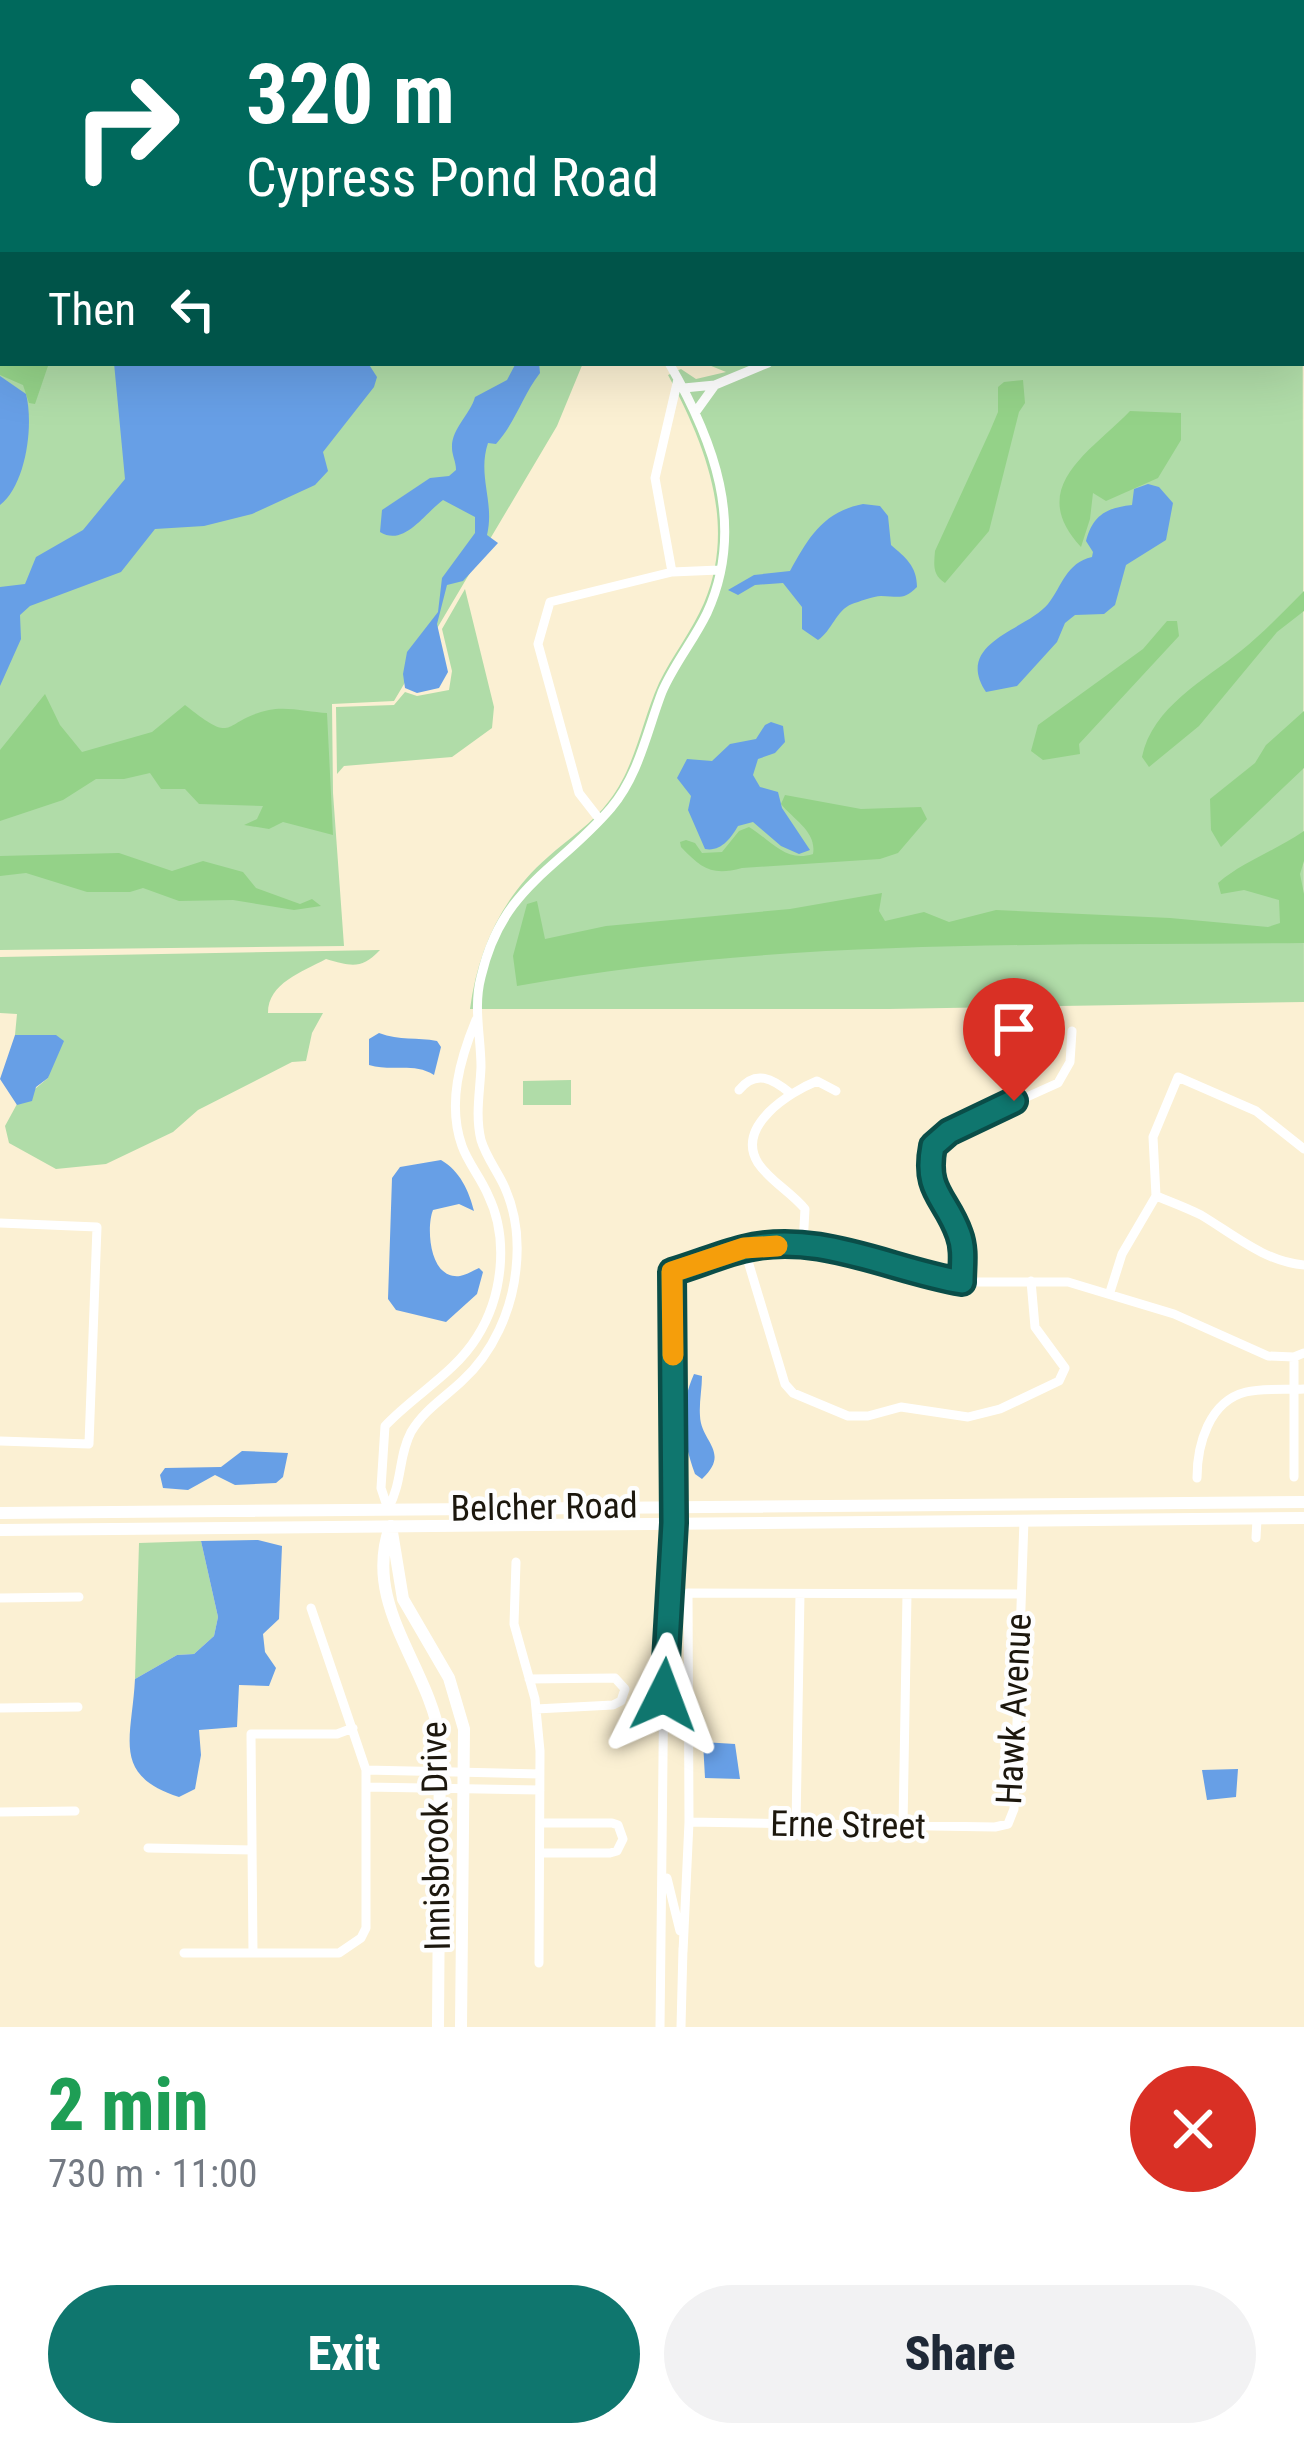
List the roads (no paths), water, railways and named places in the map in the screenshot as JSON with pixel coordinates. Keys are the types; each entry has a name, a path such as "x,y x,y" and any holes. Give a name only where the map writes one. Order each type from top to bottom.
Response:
{"main road":[{"name":"Belcher Road","path":"0,1513 1304,1502"},
{"path":"391,1526 459,1508"},
{"path":"320,1526 373,1521 388,1509"},
{"name":"Belcher Road","path":"0,1530 1304,1519"},
{"name":"Innisbrook Drive","path":"391,1526 384,1544 386,1595 399,1638 431,1696 442,1772 438,2027"},
{"name":"Innisbrook Drive","path":"391,1526 403,1599 438,1655 464,1729 461,2027"}],"street":[{"path":"388,1509 400,1486 410,1434 425,1412 484,1357 511,1298 517,1239 505,1187 482,1145 476,1018 479,982 506,914 534,878 600,820 636,767 664,687 706,613 719,570 725,514 717,471 697,410 671,366"},
{"path":"681,384 715,386 761,366"},
{"path":"672,572 656,478 681,384"},
{"path":"697,410 715,386"},
{"path":"600,820 579,793 538,644 550,602 672,572 719,570"},
{"path":"388,1509 382,1488 385,1426 456,1366 478,1336 497,1287 499,1230 490,1198 462,1145 457,1104 459,1069 476,1018"},
{"path":"962,1282 963,1246 932,1186 933,1146 949,1132 1058,1083 1070,1062 1072,1031"},
{"path":"459,1069 481,1071"},
{"path":"739,1090 760,1077 790,1094"},
{"path":"1110,1292 1122,1254 1156,1196 1153,1137 1178,1077 1256,1111 1304,1149"},
{"path":"803,1245 805,1209 761,1168 754,1154 757,1132 790,1094 821,1081 836,1091"},
{"path":"457,1104 478,1105"},
{"path":"1156,1196 1202,1216 1231,1237 1304,1265"},
{"path":"0,1223 97,1227 88,1444 0,1441"},
{"path":"660,2027 664,1669 674,1523 673,1268 744,1248 803,1245 853,1252 925,1276 962,1282 1068,1282 1174,1314 1268,1356 1299,1355 1294,1478"},
{"path":"744,1248 785,1384 793,1393 848,1416 868,1417 901,1407 968,1417 1000,1409 1059,1381 1065,1368 1035,1327 1031,1281"},
{"path":"1196,1478 1200,1438 1224,1403 1246,1392 1299,1389"},
{"path":"1256,1538 1257,1519"},
{"name":"Hawk Avenue","path":"1008,1824 1014,1809 1024,1520"},
{"path":"516,1562 514,1624 536,1709 540,1774 539,1963"},
{"path":"681,2027 689,1822 688,1593 1019,1594"},
{"path":"796,1825 800,1594"},
{"path":"903,1826 907,1594"},
{"path":"0,1598 79,1598"},
{"path":"184,1953 339,1953 361,1938 366,1928 366,1770 311,1608"},
{"path":"529,1679 615,1678 625,1689 621,1701 613,1705 536,1709"},
{"path":"0,1708 77,1707"},
{"path":"253,1953 251,1734 337,1734 353,1728"},
{"path":"366,1770 540,1774"},
{"path":"510,1773 510,1790"},
{"path":"366,1787 540,1790"},
{"path":"0,1812 75,1811"},
{"name":"Erne Street","path":"689,1822 1008,1824"},
{"path":"540,1823 612,1823 618,1825 623,1839 617,1851 610,1853 540,1853"},
{"path":"148,1848 252,1850"},
{"path":"664,1867 683,1952"},
{"path":"662,1948 685,1879"},
{"path":"661,1991 682,1992"}],"water":[{"path":"114,366 370,366 377,377 323,452 328,471 315,485 252,514 204,526 155,529 121,572 30,606 20,615 21,639 0,686 0,587 25,584 36,557 83,530 125,479"},
{"path":"514,366 539,366 540,373 514,418 496,444 488,443 485,455 487,535 498,543 463,581 447,585 437,624 448,672 439,688 417,693 405,688 407,652 438,612 442,578 475,533 475,517 443,500 413,527 389,536 380,532 382,510 430,478 449,476 456,470 452,441 475,397 507,380"},
{"path":"0,376 26,394 29,422 22,469 0,505"},
{"path":"1148,484 1159,487 1173,503 1166,540 1126,565 1115,605 1104,614 1075,615 1017,686 986,692 978,675 986,649 1048,604 1070,570 1092,557 1086,541 1097,519 1132,505 1134,489"},
{"path":"863,504 880,506 888,516 891,545 915,573 917,587 908,594 852,604 818,640 802,629 802,607 783,583 755,585 738,595 728,590 754,575 790,571 827,520"},
{"path":"771,722 783,726 785,742 775,753 758,759 753,775 760,787 778,792 782,808 810,850 799,854 781,846 753,822 738,826 721,846 705,849 688,810 691,796 677,778 687,759 712,761 730,744 756,739"},
{"path":"379,1033 437,1041 441,1047 434,1075 419,1069 369,1065 369,1039"},
{"path":"15,1035 56,1035 64,1041 32,1101 17,1105 0,1079"},
{"path":"441,1160 463,1182 474,1211 459,1204 433,1210 432,1251 450,1275 479,1268 483,1272 477,1294 446,1322 396,1310 388,1299 392,1178 400,1167"},
{"path":"694,1374 702,1376 700,1416 714,1454 702,1479 695,1474 684,1424"},
{"path":"242,1451 288,1453 283,1477 276,1483 235,1485 215,1475 188,1490 163,1488 160,1475 165,1468 221,1467"},
{"path":"258,1540 282,1546 279,1619 263,1634 265,1652 276,1668 269,1686 239,1685 237,1727 199,1730 201,1755 195,1789 179,1797 157,1788 134,1766 130,1737 135,1679 177,1655 194,1654 214,1636 218,1617 201,1541"},
{"path":"703,1742 735,1744 740,1779 705,1778"},
{"path":"1238,1769 1236,1797 1207,1800 1202,1770"}]}
